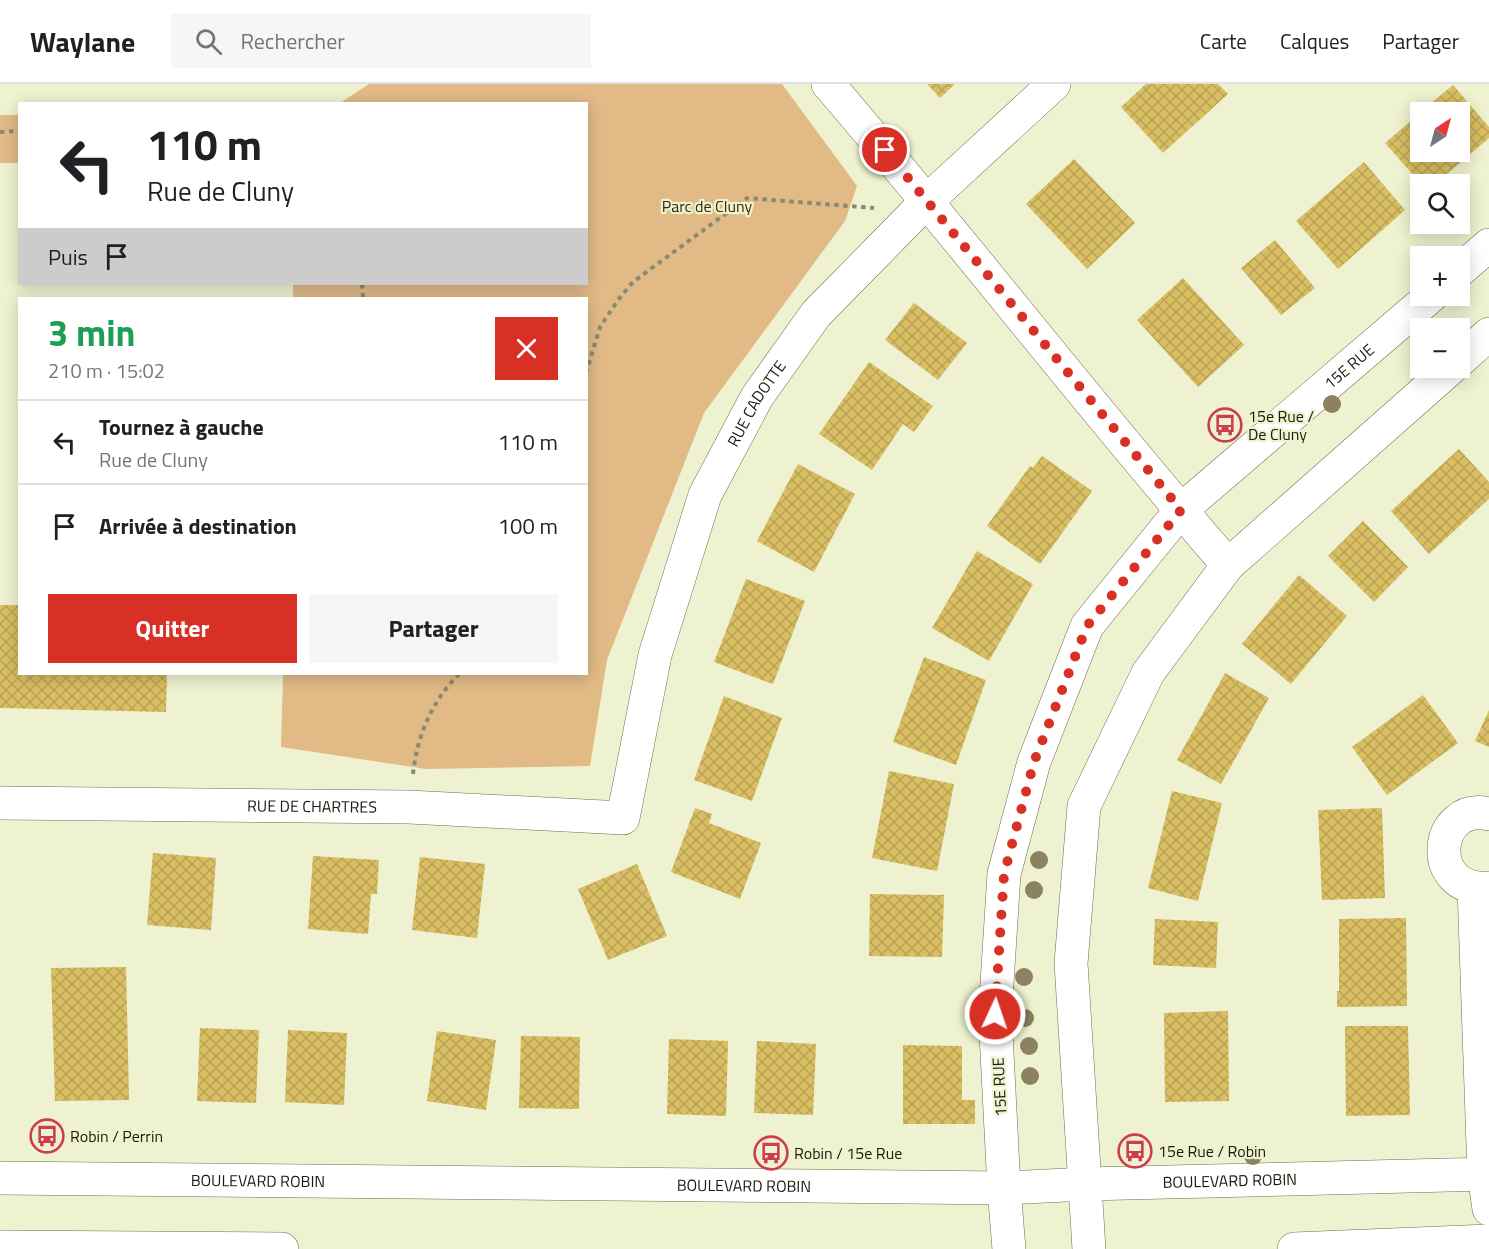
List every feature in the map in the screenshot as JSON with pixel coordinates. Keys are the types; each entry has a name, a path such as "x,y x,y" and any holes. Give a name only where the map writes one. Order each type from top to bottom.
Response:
{"street":[{"path":"828,84 928,200 1228,565"},
{"name":"RUE CADOTTE","path":"622,818 655,655 705,495 757,397 816,314 928,200 1054,84"},
{"path":"1470,261 1489,245"},
{"name":"15E RUE","path":"1009,1249 995,1014 1004,874 1034,762 1087,626 1181,510 1419,306"},
{"path":"1470,351 1489,334"},
{"path":"1089,1249 1071,963 1084,806 1148,673 1228,565 1440,378"},
{"name":"RUE DE CHARTRES","path":"0,803 409,807 622,818"},
{"path":"1489,814 1481,812 1468,814 1456,821 1449,829 1444,842 1444,861 1450,873 1460,882 1482,888 1486,1174 1489,1209"},
{"name":"BOULEVARD ROBIN","path":"0,1178 1004,1188 1486,1174"},
{"path":"1294,1249 1489,1241"},
{"path":"0,1242 0,1248 282,1249"}],"path":[{"path":"0,132 18,131"},
{"path":"588,366 600,327 633,282 747,198 879,208"},
{"path":"409,807 415,753 427,718 444,689 458,675"}],"green space":[{"name":"Parc de Cluny","path":"369,84 782,84 857,186 845,221 704,413 607,660 590,766 426,769 281,747 283,675 588,675 588,297 293,297 293,285 588,285 588,102 342,102"},
{"path":"0,115 18,115 18,163 0,163"}],"building":[{"path":"927,84 955,84 940,98"},
{"path":"1146,84 1218,84 1228,94 1163,153 1121,107"},
{"path":"1453,85 1468,102 1433,102"},
{"path":"1470,105 1489,127 1489,138 1470,154"},
{"path":"1410,122 1410,162 1461,162 1447,174 1412,174 1385,143"},
{"path":"1074,159 1135,223 1087,269 1026,204"},
{"path":"1364,162 1405,210 1338,269 1296,221"},
{"path":"1275,240 1315,288 1281,315 1241,268"},
{"path":"1183,278 1244,345 1198,387 1137,320"},
{"path":"914,303 967,343 938,380 885,340"},
{"path":"869,362 933,406 914,432 903,424 872,470 819,434"},
{"path":"1459,449 1489,482 1489,499 1429,554 1391,511"},
{"path":"1042,456 1092,491 1040,564 987,526 1030,466 1033,468"},
{"path":"798,464 855,494 814,572 757,541"},
{"path":"1363,521 1408,567 1374,602 1328,556"},
{"path":"977,551 1033,584 989,661 932,628"},
{"path":"1299,575 1347,616 1291,684 1242,644"},
{"path":"746,579 805,601 773,684 714,662"},
{"path":"0,605 18,605 18,675 167,675 166,712 0,708"},
{"path":"924,657 986,680 956,765 893,742"},
{"path":"1225,673 1269,698 1221,784 1177,760"},
{"path":"1423,695 1458,743 1387,795 1352,747"},
{"path":"724,696 782,718 752,801 694,780"},
{"path":"1489,710 1489,747 1475,741"},
{"path":"889,771 954,784 937,871 872,858"},
{"path":"1172,791 1222,803 1198,901 1148,888"},
{"path":"695,808 712,814 709,823 761,843 740,899 671,872"},
{"path":"1382,808 1385,898 1322,900 1318,810"},
{"path":"153,853 216,858 211,930 147,925"},
{"path":"313,856 379,860 377,894 371,894 368,934 308,929"},
{"path":"420,857 485,864 477,938 412,930"},
{"path":"637,864 667,936 608,960 578,889"},
{"path":"870,894 944,895 942,957 869,956"},
{"path":"1406,918 1407,1006 1337,1007 1339,919"},
{"path":"1155,919 1218,922 1216,968 1153,965"},
{"path":"126,967 129,1100 55,1101 51,968"},
{"path":"1228,1011 1229,1101 1165,1102 1164,1013"},
{"path":"1345,1026 1408,1026 1410,1115 1346,1116"},
{"path":"200,1028 259,1030 256,1103 197,1101"},
{"path":"288,1030 347,1033 344,1105 285,1102"},
{"path":"437,1031 496,1040 486,1110 427,1101"},
{"path":"521,1036 580,1037 579,1109 519,1108"},
{"path":"669,1039 728,1041 726,1116 667,1114"},
{"path":"757,1041 816,1044 813,1115 754,1113"},
{"path":"903,1045 962,1046 962,1100 975,1100 975,1124 903,1124"}],"place":[{"name":"15e Rue / De Cluny","path":"1225,425"},
{"name":"Robin / Perrin","path":"47,1136"},
{"name":"15e Rue / Robin","path":"1135,1151"},
{"name":"Robin / 15e Rue","path":"771,1153"}],"route":[{"path":"885,150 1181,510 1087,626 1034,762 1004,874 995,1014"}]}
